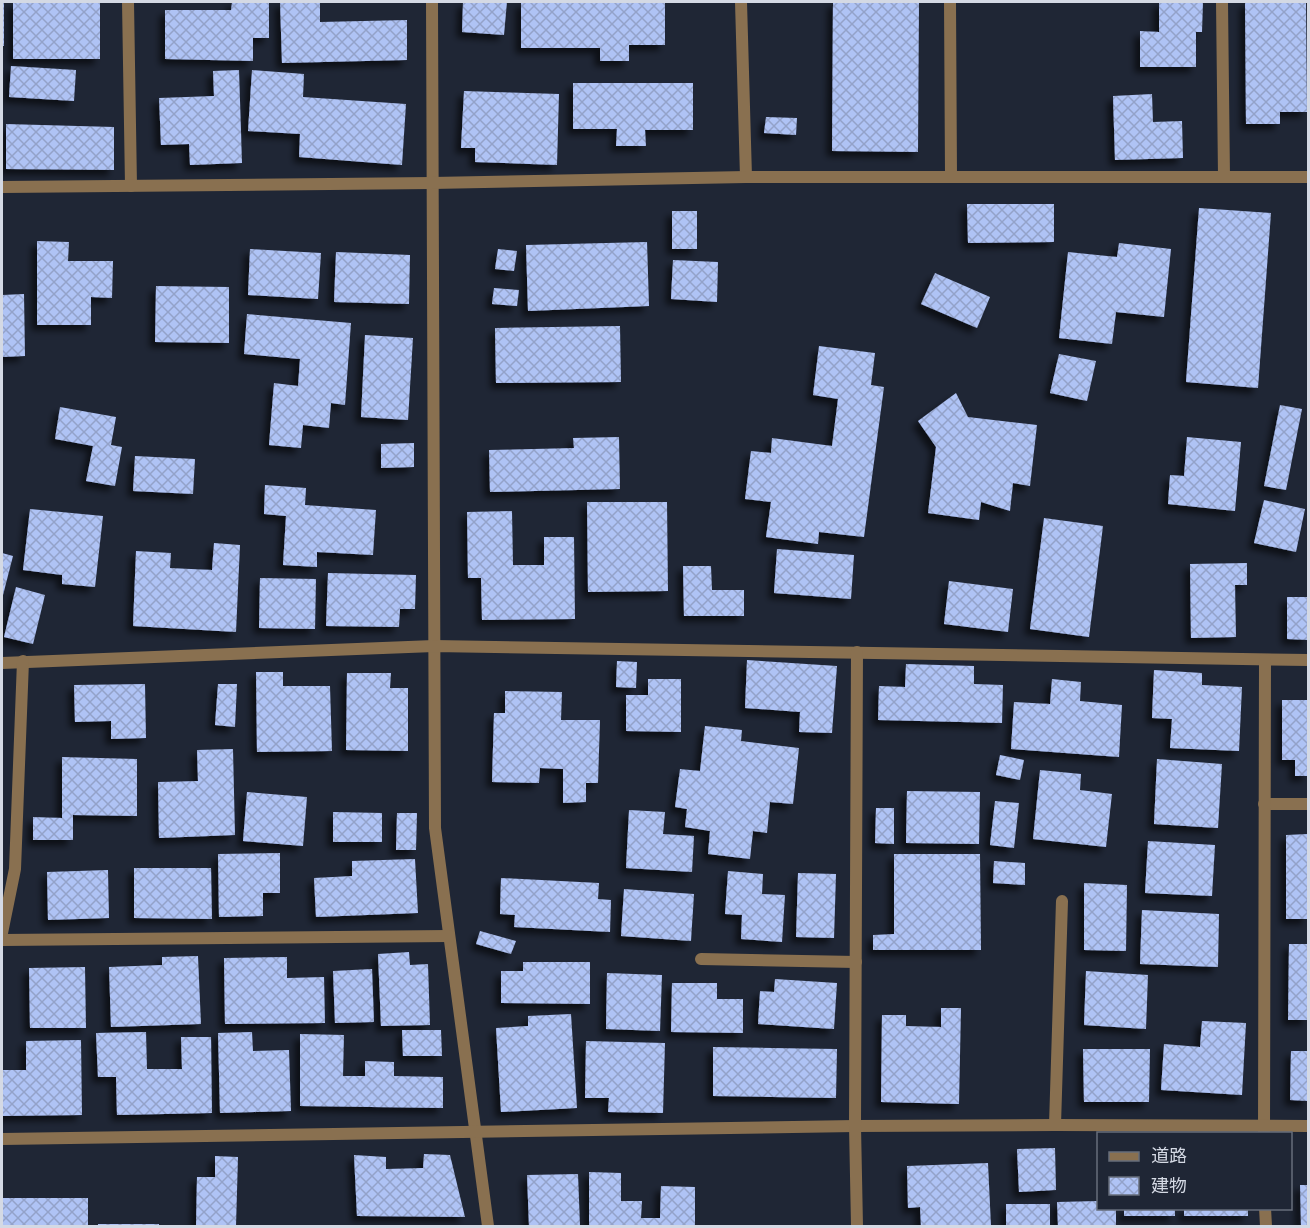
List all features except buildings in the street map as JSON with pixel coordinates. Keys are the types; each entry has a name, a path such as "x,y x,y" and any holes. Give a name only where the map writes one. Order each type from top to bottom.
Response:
{"street":[{"path":"128,2 131,186"},
{"path":"432,2 435,828 488,1227"},
{"path":"741,2 746,177"},
{"path":"950,2 951,176"},
{"path":"1222,2 1224,177"},
{"path":"2,187 746,177 1308,177"},
{"path":"2,663 434,646 1308,660"},
{"path":"857,652 855,1126 857,1227"},
{"path":"1264,1130 1265,660"},
{"path":"2,933 15,869 23,661"},
{"path":"1264,804 1308,804"},
{"path":"1055,1125 1062,901"},
{"path":"2,940 449,936"},
{"path":"700,959 856,962"},
{"path":"2,1139 855,1126 1055,1125 1264,1130 1308,1126"},
{"path":"1265,1210 1266,1227"}]}
